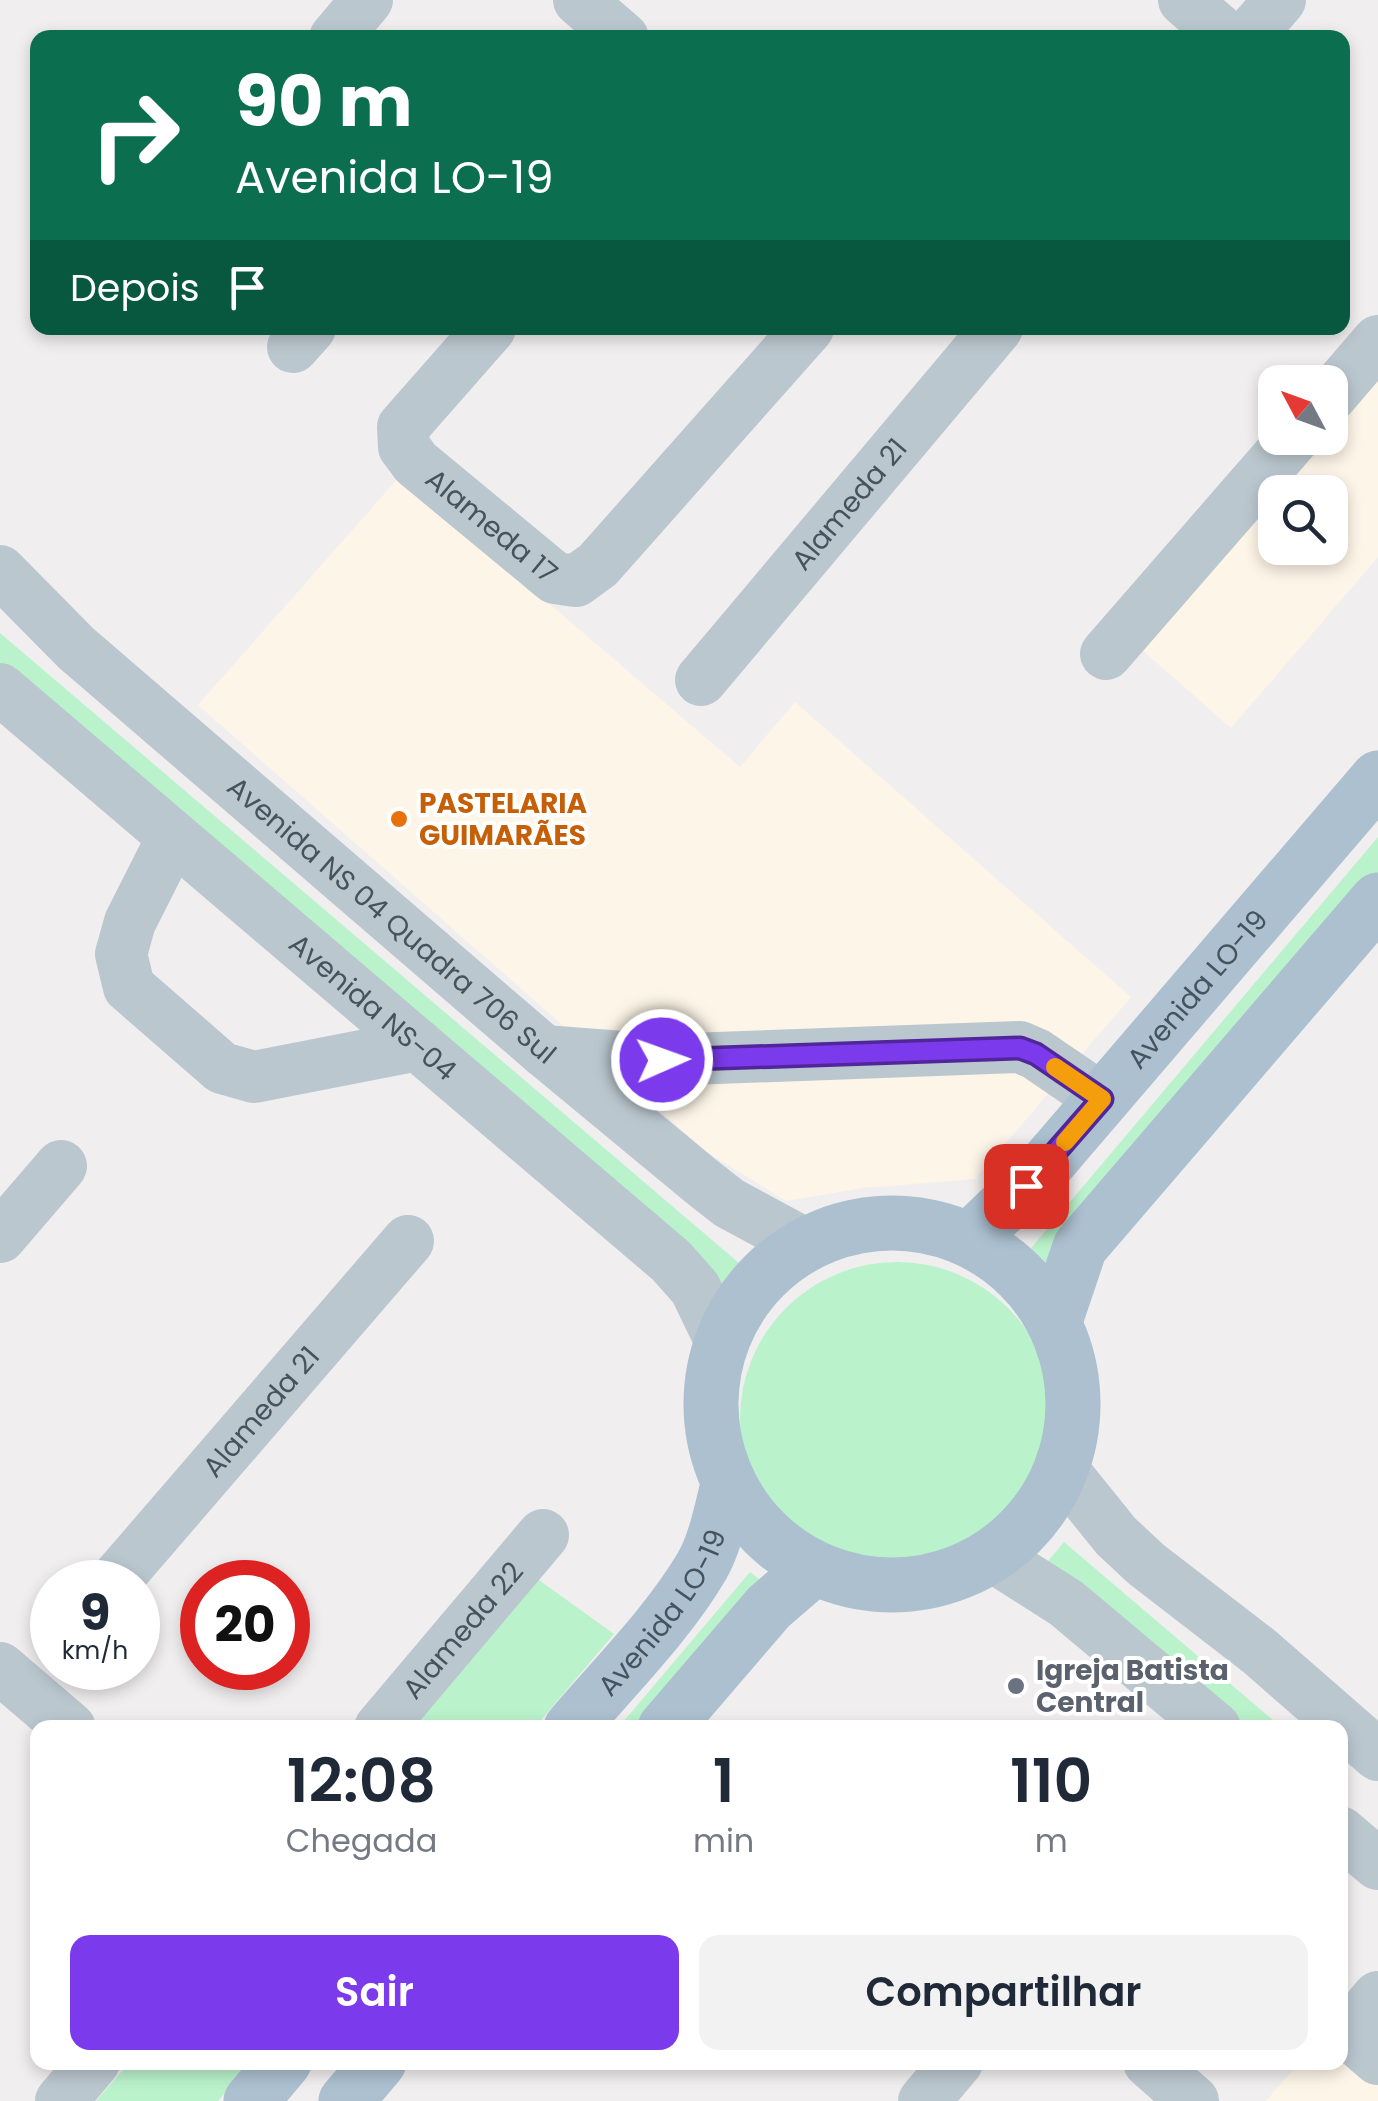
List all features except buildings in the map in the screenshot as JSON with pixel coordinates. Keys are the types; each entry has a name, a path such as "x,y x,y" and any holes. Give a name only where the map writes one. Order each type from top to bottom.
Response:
{"main road":[{"name":"Avenida LO-19","path":"970,1238 1040,1171 1378,778"},
{"path":"1055,1320 1080,1246 1378,900"},
{"path":"916,1223 970,1238 1020,1272 1055,1320 1071,1369 1074,1419 1062,1468 1034,1517 992,1556 904,1586 814,1570 764,1534 728,1485 713,1439 710,1390 721,1342 754,1286 806,1244 859,1225 916,1223"},
{"name":"Avenida LO-19","path":"578,1720 670,1612 703,1564 728,1485"},
{"path":"671,1720 770,1607 814,1570"},
{"path":"251,2101 277,2070"},
{"path":"346,2101 372,2070"}],"street":[{"path":"343,30 367,0"},
{"path":"579,0 614,30"},
{"path":"1184,0 1219,30"},
{"path":"1254,30 1280,0"},
{"name":"Alameda 17","path":"484,335 403,427 404,447 416,463 555,578 576,581 598,565 802,335"},
{"name":"Alameda 21","path":"700,680 978,335"},
{"path":"1348,375 1378,341"},
{"path":"1106,654 1279,455"},
{"name":"Avenida NS 04 Quadra 706 Sul","path":"0,571 76,648 544,1051 730,1203 806,1244"},
{"name":"Avenida NS-04","path":"0,689 671,1261 695,1288 721,1342"},
{"path":"173,836 130,922 122,954 129,987 222,1068 254,1078 418,1045"},
{"path":"544,1051 662,1060 1020,1048 1036,1054 1102,1099"},
{"path":"0,1237 61,1166"},
{"name":"Alameda 21","path":"133,1560 408,1241"},
{"path":"1062,1468 1116,1536 1146,1564 1260,1652 1338,1720"},
{"name":"Alameda 22","path":"387,1720 542,1534"},
{"path":"992,1556 1066,1603 1205,1720"},
{"path":"19,1681 61,1720"},
{"path":"1348,1729 1378,1755"},
{"path":"1348,1839 1378,1864"},
{"path":"1378,1998 1348,2032 1378,2059"},
{"path":"61,2101 87,2070"},
{"path":"924,2101 950,2070"},
{"path":"1158,2070 1194,2101"}],"shaded area":[{"path":"1378,358 1378,557 1231,728 1133,642 1258,497 1258,565 1348,565 1348,475 1277,475 1294,455 1348,455 1348,392"},
{"path":"400,476 740,767 795,702 1131,997 975,1179 862,1188 786,1201 707,1152 198,705"},
{"path":"1378,1970 1378,2101 1266,2101 1293,2070 1348,2070 1348,2006"}],"green space":[{"path":"0,633 746,1269 727,1292 0,676"},
{"path":"1378,837 1378,876 1044,1270 1026,1254"},
{"path":"897,1262 928,1265 957,1274 1008,1308 1042,1359 1051,1388 1051,1450 1042,1479 1008,1530 957,1564 928,1573 897,1576 866,1573 837,1564 786,1530 752,1479 743,1450 740,1419 743,1388 752,1359 786,1308 837,1274 866,1265"},
{"path":"1064,1542 1273,1720 1228,1720 1044,1566"},
{"path":"750,1572 771,1588 657,1720 625,1720"},
{"path":"532,1575 614,1634 541,1720 420,1720"},
{"path":"123,2070 245,2070 218,2101 96,2101"}],"slow traffic":[{"path":"1055,1067 1102,1099 1065,1142"}],"place":[{"name":"PASTELARIA GUIMARÃES","path":"399,819"},
{"name":"Igreja Batista Central","path":"1016,1686"}],"route":[{"path":"662,1060 1020,1048 1036,1054 1102,1099 1026,1186"}]}
